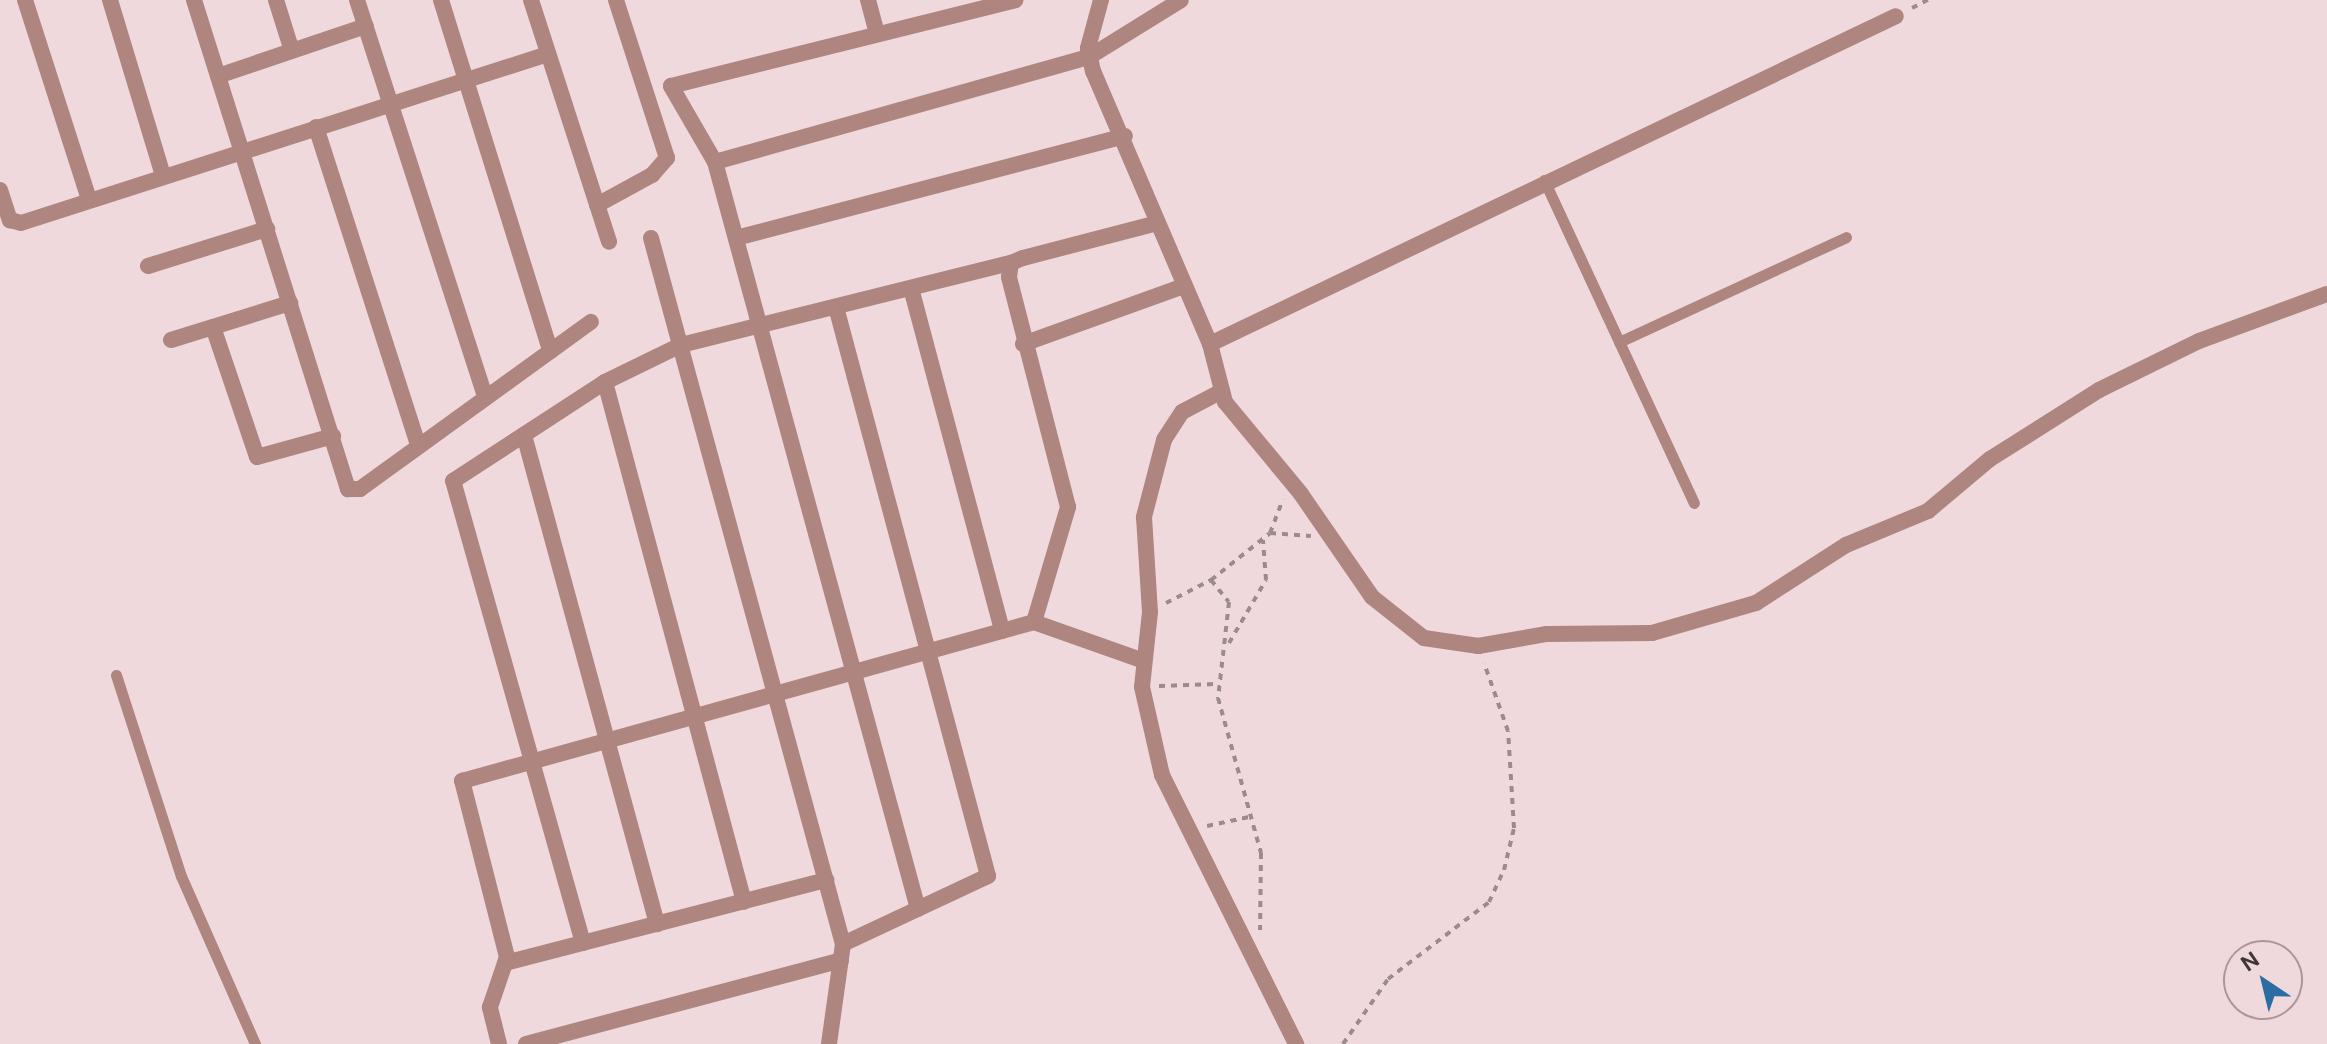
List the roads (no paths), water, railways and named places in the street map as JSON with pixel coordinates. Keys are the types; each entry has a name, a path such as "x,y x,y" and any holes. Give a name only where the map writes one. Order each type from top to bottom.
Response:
{"street":[{"path":"25,0 89,199"},
{"path":"110,0 163,176"},
{"path":"194,0 351,491 591,322"},
{"path":"276,0 292,51"},
{"path":"357,0 485,397"},
{"path":"441,0 550,351"},
{"path":"531,0 609,242"},
{"path":"597,205 652,175 667,158 616,0"},
{"path":"868,0 877,34"},
{"path":"918,909 852,673 762,325 715,162 671,86 1015,0"},
{"path":"1101,0 1089,57 1125,136 1157,223 1210,344 1222,391 1332,537 1372,597 1403,627 1478,646 1547,634 1652,633 1783,592 1846,545 1928,511 1990,459 2099,390 2199,341 2327,294"},
{"path":"715,162 1089,57 1181,0"},
{"path":"1210,344 1544,179 1812,62 1896,16"},
{"path":"218,76 366,26"},
{"path":"0,190 14,223 548,54"},
{"path":"316,127 418,445"},
{"path":"736,238 1125,136"},
{"path":"583,943 453,481 605,382 681,345 1011,263 1157,223"},
{"path":"148,266 267,229"},
{"path":"651,238 776,693 842,952 829,1044"},
{"path":"1011,263 1023,344 1068,507 1034,622"},
{"path":"1023,344 1184,286"},
{"path":"911,288 1002,631"},
{"path":"171,340 290,303"},
{"path":"526,1044 842,952 918,909 988,876 931,651 836,307"},
{"path":"213,327 257,457 333,436"},
{"path":"605,382 692,717 744,902"},
{"path":"1222,391 1182,412 1164,440 1144,517 1150,612 1142,687 1162,775 1251,963 1296,1044"},
{"path":"524,435 657,924"},
{"path":"499,1044 490,1007 505,963 462,781 1034,622 1144,661"},
{"path":"505,963 826,880"}],"lane":[{"path":"1544,179 1694,503"},
{"path":"1619,342 1846,237"},
{"path":"116,675 181,876 255,1044"}]}
